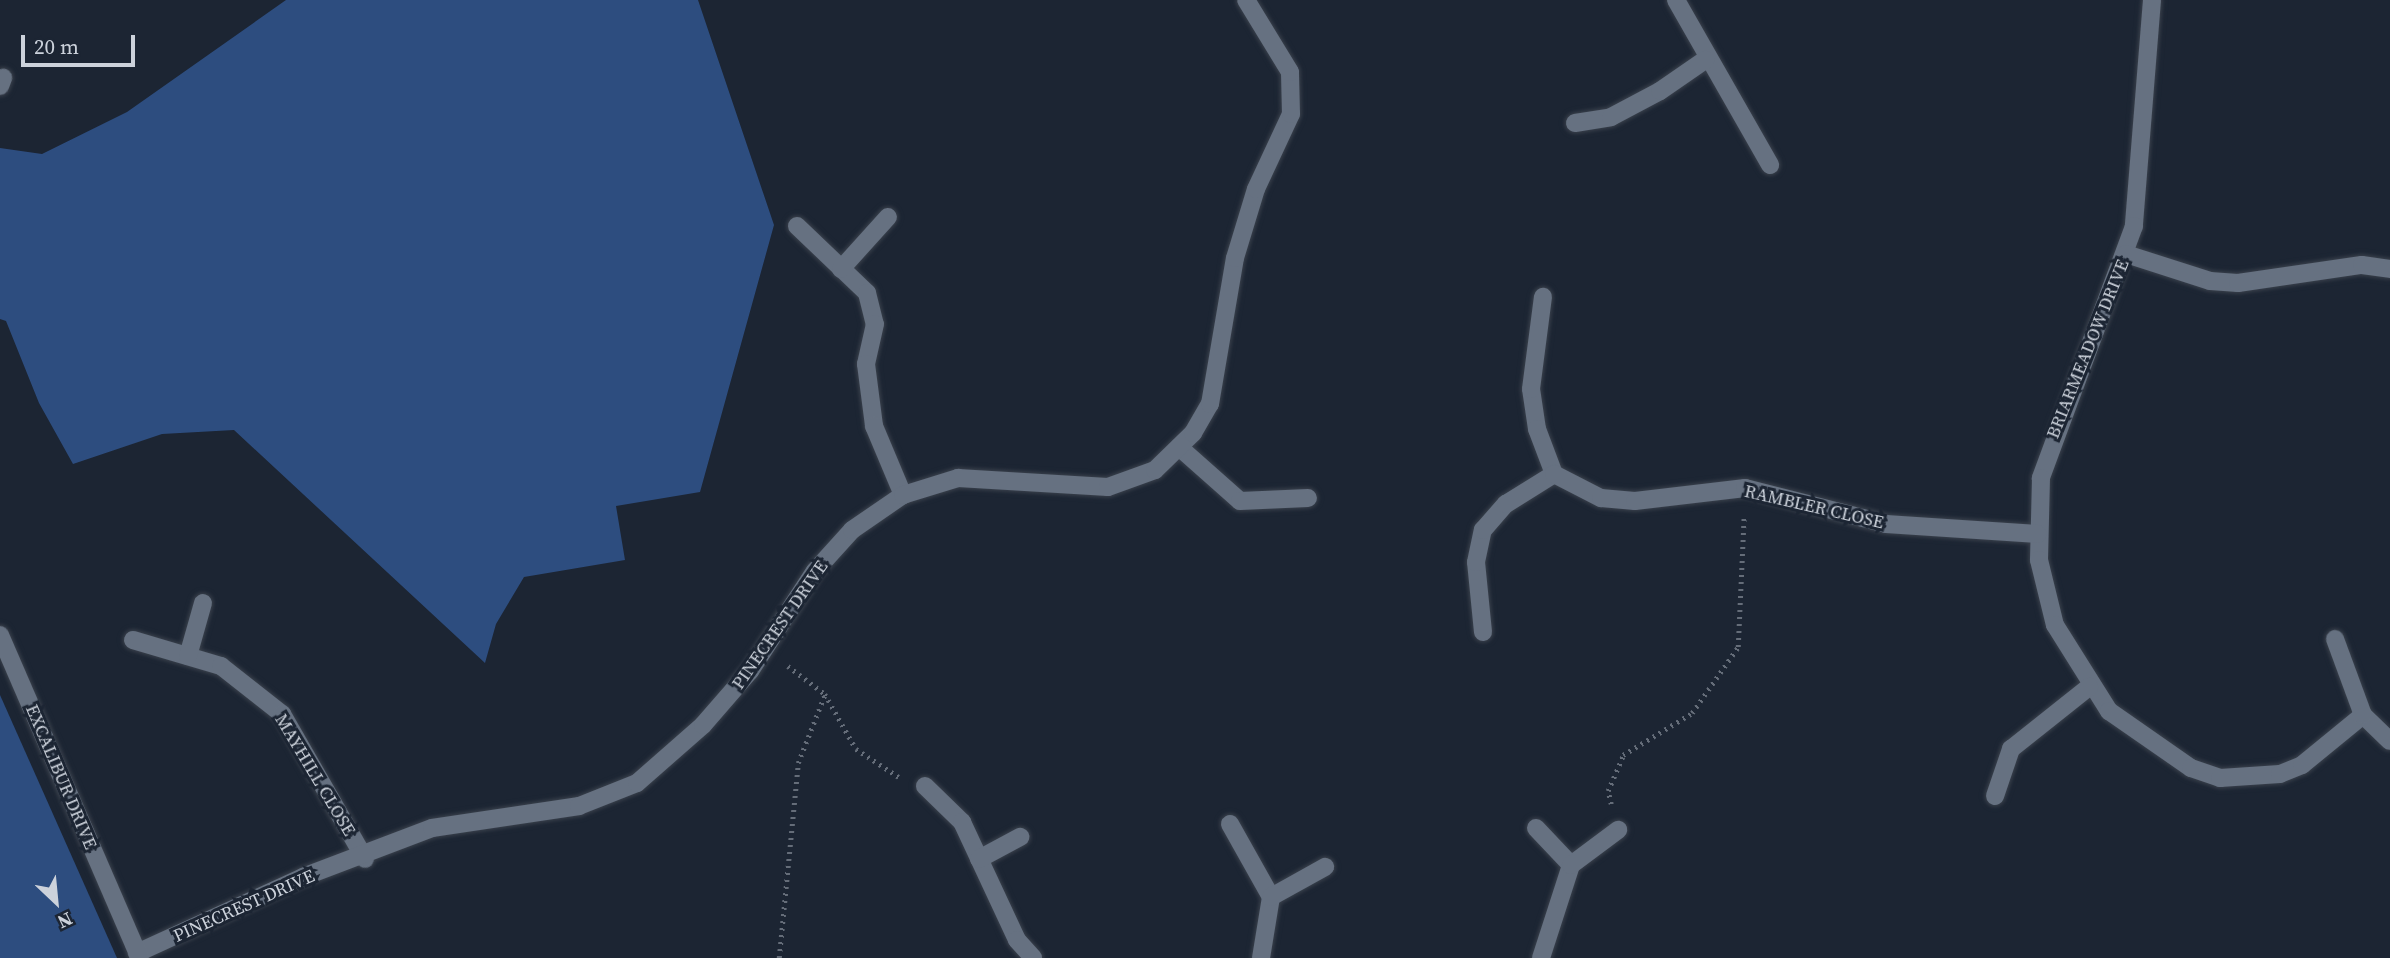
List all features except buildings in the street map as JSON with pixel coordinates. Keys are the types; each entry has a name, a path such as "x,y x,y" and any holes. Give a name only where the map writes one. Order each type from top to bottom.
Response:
{"street":[{"name":"PINECREST DRIVE","path":"138,955 303,877 365,859 432,828 579,807 637,783 703,725 765,648 815,571 852,530 903,495 958,478 1108,487 1154,470 1179,447 1210,404 1235,258 1255,189 1291,114 1290,72 1246,0"},
{"path":"1676,0 1705,60 1770,165"},
{"name":"BRIARMEADOW DRIVE","path":"2152,0 2139,189 2126,254 2050,440 2038,534 2054,625 2089,687 2164,754 2220,778 2251,779 2302,765 2363,715"},
{"path":"1574,123 1611,117 1660,91 1705,60"},
{"path":"841,269 888,217"},
{"path":"797,226 867,293 876,324 866,364 874,426 903,495"},
{"path":"2126,254 2210,281 2238,283 2362,265 2390,268"},
{"path":"1483,632 1479,546 1483,530 1506,504 1554,474 1537,429 1531,389 1543,297"},
{"path":"1179,447 1240,501 1308,498"},
{"name":"RAMBLER CLOSE","path":"1554,474 1601,498 1634,501 1745,488 1886,524 2038,534"},
{"path":"188,656 203,603"},
{"name":"EXCALIBUR DRIVE","path":"0,635 138,955"},
{"path":"2335,639 2363,715 2390,741"},
{"name":"MAYHILL CLOSE","path":"133,640 221,666 282,714 365,859"},
{"path":"1995,796 2011,749 2089,687"},
{"path":"925,786 962,822 1017,940 1033,958"},
{"path":"1230,824 1271,897 1261,958"},
{"path":"1536,828 1571,865"},
{"path":"1541,958 1571,865 1618,830"},
{"path":"979,859 1020,837"},
{"path":"1271,897 1325,867"}],"path":[{"path":"1618,830 1608,791 1623,755 1692,713 1738,647 1745,488"},
{"path":"765,648 825,694 856,749 883,771 925,786"},
{"path":"779,958 798,763 825,694"}],"shaded area":[{"path":"286,0 698,0 774,225 700,492 616,506 625,560 524,577 496,624 485,663 234,430 162,434 73,464 39,403 6,321 0,319 0,148 42,154 127,112"},
{"path":"0,695 117,958 0,958"}]}
